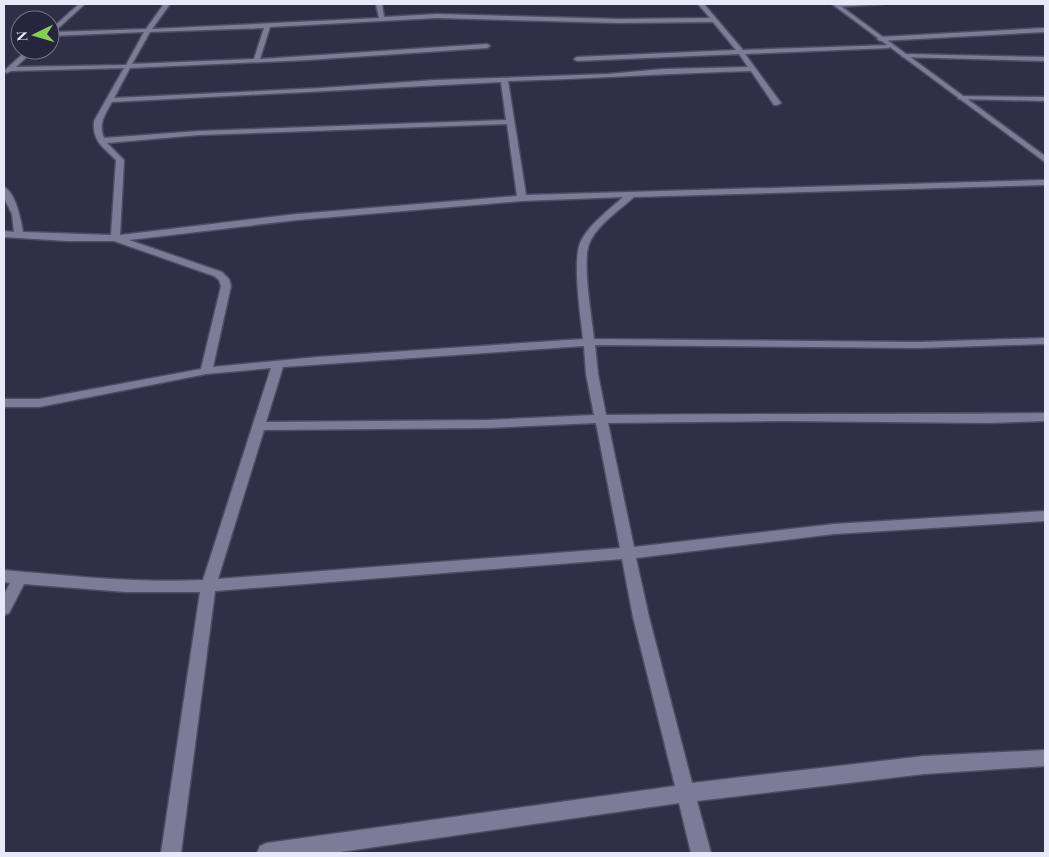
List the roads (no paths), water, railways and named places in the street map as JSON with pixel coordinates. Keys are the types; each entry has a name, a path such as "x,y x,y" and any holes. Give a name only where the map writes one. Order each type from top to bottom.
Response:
{"street":[{"path":"60,24 82,4 87,4"},
{"path":"114,238 120,160 100,142 96,129 109,100 148,30 167,4"},
{"path":"379,4 382,20"},
{"path":"701,4 740,51 776,102"},
{"path":"837,5 880,4"},
{"path":"837,5 889,46 1045,160"},
{"path":"60,33 267,26 437,16 619,21 713,20"},
{"path":"257,60 267,26"},
{"path":"880,38 1045,30"},
{"path":"6,72 128,68 257,60 321,59 487,46"},
{"path":"577,59 889,46"},
{"path":"904,56 1045,59"},
{"path":"6,72 20,60"},
{"path":"109,100 321,90 435,82 608,76 662,71 753,69"},
{"path":"504,80 522,198"},
{"path":"960,98 1045,99"},
{"path":"100,142 199,134 510,122"},
{"path":"4,234 67,238 114,238 170,233 297,216 522,198 1045,182"},
{"path":"4,190 16,214 19,235"},
{"path":"632,194 594,229 582,248 582,270 592,374 641,617 701,853"},
{"path":"114,238 218,274 224,279 226,286 206,371"},
{"path":"4,403 39,403 206,371 278,364 589,342 918,344 1045,341"},
{"path":"170,853 208,586 278,364"},
{"path":"258,426 488,424 600,419 782,417 988,419 1045,417"},
{"path":"4,576 49,582 208,586 628,553 834,529 1045,516"},
{"path":"4,609 20,578"},
{"path":"267,853 338,848 686,793 924,765 1045,758"}]}
